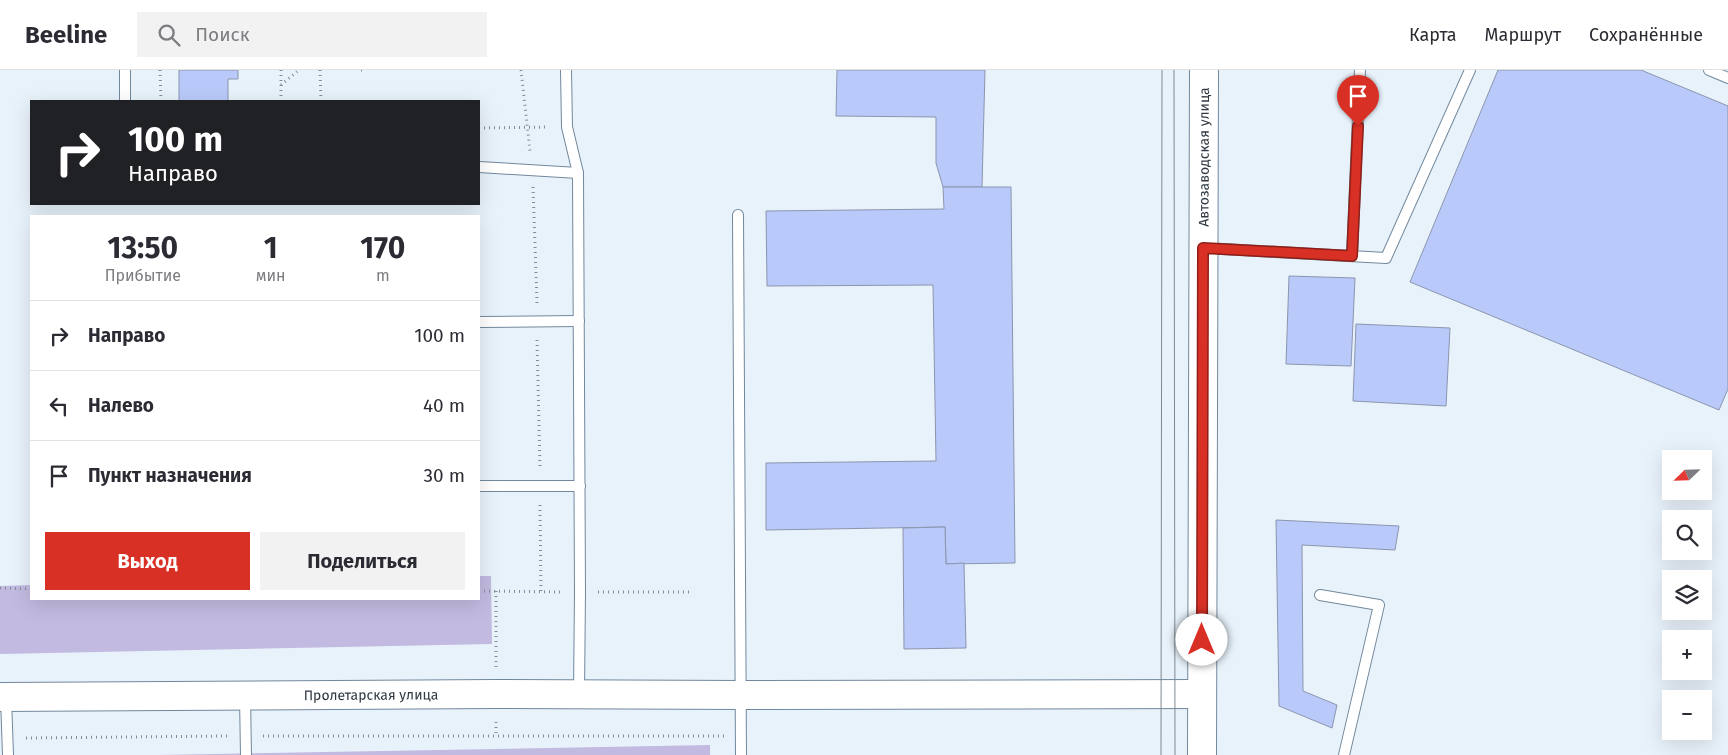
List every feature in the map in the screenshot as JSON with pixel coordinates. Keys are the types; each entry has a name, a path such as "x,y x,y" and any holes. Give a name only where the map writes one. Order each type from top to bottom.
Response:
{"street":[{"name":"Автозаводская улица","path":"1202,755 1204,70"},
{"name":"Пролетарская улица","path":"3,697 496,694 1202,694"}],"lane":[{"path":"125,70 125,100"},
{"path":"566,70 567,127 578,173 579,694"},
{"path":"1352,256 1360,70"},
{"path":"1203,248 1386,258 1470,70"},
{"path":"1709,70 1728,78"},
{"path":"480,167 578,173"},
{"path":"738,215 741,755"},
{"path":"480,322 579,321"},
{"path":"480,486 580,486"},
{"path":"1320,595 1380,605 1344,755"},
{"path":"245,695 246,755"},
{"path":"3,697 8,755"}],"path":[{"path":"160,70 161,100"},
{"path":"281,70 281,100"},
{"path":"281,85 299,70"},
{"path":"320,70 321,100"},
{"path":"521,70 532,170 537,321 541,592"},
{"path":"480,128 557,127"},
{"path":"0,588 30,589"},
{"path":"496,591 496,736"},
{"path":"7,738 742,736"}],"shaded area":[{"path":"480,576 491,576 492,644 0,654 0,586 30,585 30,600 480,600"},
{"path":"710,745 710,755 159,755"}],"building":[{"path":"179,70 238,70 238,79 228,79 228,100 179,100"},
{"path":"837,70 985,70 982,187 943,187 936,163 936,117 836,116"},
{"path":"1498,70 1641,70 1728,106 1728,389 1719,410 1410,282"},
{"path":"943,187 1011,187 1015,563 946,564 945,527 766,530 766,463 936,461 933,285 767,286 766,211 944,209"},
{"path":"1289,276 1355,278 1351,366 1286,364"},
{"path":"1356,324 1450,328 1446,406 1353,401"},
{"path":"1276,520 1399,526 1395,550 1302,545 1303,691 1337,705 1332,728 1279,706"},
{"path":"945,527 946,564 964,563 966,648 904,649 903,528"}],"tram line":[{"path":"1161,755 1162,70"},
{"path":"1174,70 1175,755"}],"route":[{"path":"1202,640 1203,248 1352,256 1358,126"}]}
